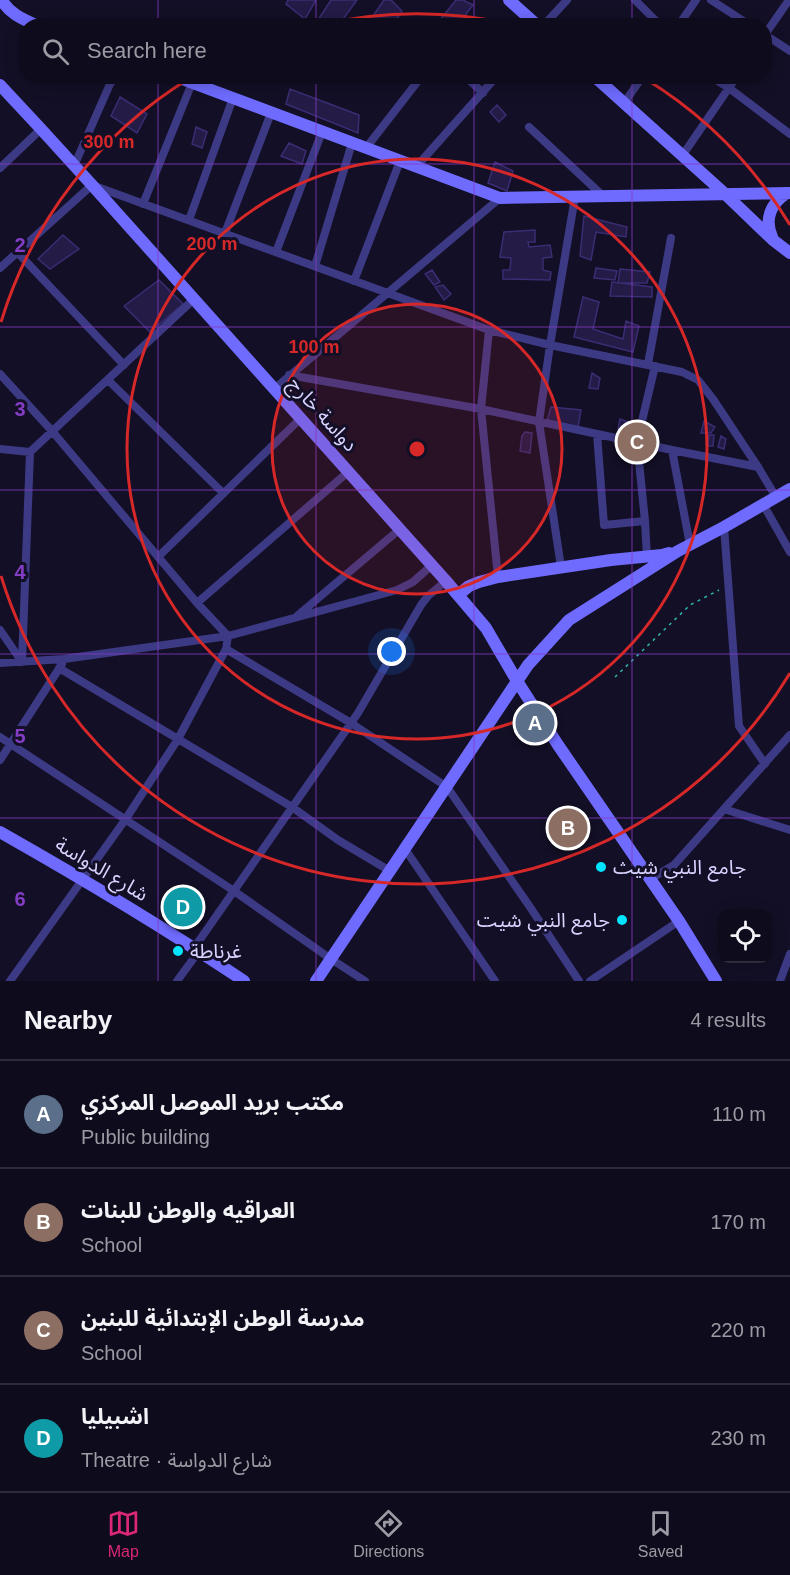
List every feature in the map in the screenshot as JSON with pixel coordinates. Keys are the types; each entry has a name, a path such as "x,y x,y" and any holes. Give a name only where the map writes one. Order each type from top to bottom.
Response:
{"street":[{"path":"2,0 4,5 23,18"},
{"path":"509,0 529,18"},
{"path":"550,18 567,0"},
{"path":"634,0 653,18"},
{"path":"684,18 696,0"},
{"path":"711,0 739,18"},
{"path":"772,25 789,0"},
{"path":"772,39 790,51"},
{"path":"74,166 107,84"},
{"path":"143,204 192,84"},
{"path":"195,84 500,198 789,191"},
{"path":"366,148 416,84"},
{"path":"473,84 483,93"},
{"path":"416,167 490,84"},
{"path":"603,84 790,253"},
{"path":"624,103 637,84"},
{"path":"723,84 790,134"},
{"path":"682,156 732,84"},
{"name":"دواسة خارج","path":"0,85 301,418 486,628 558,746 679,921 716,981"},
{"path":"189,220 233,98"},
{"path":"225,234 271,113"},
{"path":"529,127 603,196"},
{"path":"0,168 41,129"},
{"path":"276,252 322,132"},
{"path":"315,267 352,143"},
{"path":"354,281 400,161"},
{"path":"0,268 92,185 489,330 682,372 698,380 713,399 776,496"},
{"path":"773,240 768,217 775,202 789,191"},
{"path":"561,567 540,422 550,345 575,197"},
{"path":"274,389 500,198"},
{"path":"647,557 637,442 652,365 671,238"},
{"path":"18,253 124,365"},
{"path":"22,662 30,452 194,299"},
{"path":"489,330 481,410 498,577"},
{"path":"0,374 52,431 197,603 228,636"},
{"path":"289,375 481,410 758,467"},
{"path":"108,380 223,493"},
{"path":"158,557 301,418"},
{"path":"597,434 604,525 645,522"},
{"path":"0,448 30,452"},
{"path":"672,450 690,545"},
{"path":"197,603 348,472"},
{"path":"316,981 528,665 569,620 678,551 790,489"},
{"path":"762,504 790,552"},
{"path":"724,527 739,726 765,764"},
{"path":"294,618 400,529"},
{"path":"458,595 469,586 498,577 678,551"},
{"path":"0,663 64,659 228,636 397,590 413,582 432,565"},
{"path":"177,981 234,891 351,723 421,605 428,596 447,582"},
{"path":"0,630 22,662"},
{"path":"10,981 125,820 178,739 226,649 228,636"},
{"path":"226,649 351,723 447,787 579,981"},
{"path":"0,759 64,659"},
{"path":"59,668 292,807 338,840 390,872"},
{"path":"650,879 674,866 790,735"},
{"path":"0,737 234,891 365,981"},
{"path":"724,809 790,830"},
{"name":"شارع الدواسة","path":"0,832 83,879 197,949 244,981"},
{"path":"405,849 495,981"},
{"path":"590,981 679,921"},
{"path":"780,981 790,954"}],"path":[{"path":"615,677 690,605 728,586"}],"building":[{"path":"288,0 316,0 306,18 286,4"},
{"path":"331,0 357,0 344,18 319,18"},
{"path":"384,0 391,0 402,11 397,18 372,18"},
{"path":"456,0 463,0 473,5 463,18 441,18"},
{"path":"290,89 359,115 358,133 286,104"},
{"path":"120,97 147,114 137,133 111,116"},
{"path":"497,105 506,115 499,122 490,112"},
{"path":"196,127 207,132 202,148 192,144"},
{"path":"289,143 306,151 302,164 281,156"},
{"path":"495,162 513,171 507,191 488,183"},
{"path":"584,216 627,227 626,237 596,232 591,260 580,256"},
{"path":"535,230 535,242 528,242 529,247 550,245 552,257 543,258 543,270 551,272 550,280 503,279 503,270 510,270 511,258 500,257 504,232"},
{"path":"63,235 79,249 50,269 38,259"},
{"path":"596,268 617,271 615,280 594,278"},
{"path":"620,269 650,272 647,283 618,283"},
{"path":"432,270 440,282 434,285 425,274"},
{"path":"159,280 183,304 150,332 124,306"},
{"path":"612,282 652,287 652,297 610,296"},
{"path":"443,285 451,294 444,300 435,287"},
{"path":"583,297 599,302 593,329 623,339 626,321 639,326 633,352 574,337"},
{"path":"592,373 600,378 598,389 589,388"},
{"path":"551,407 581,410 578,427 547,421"},
{"path":"620,419 633,424 630,432 618,429"},
{"path":"704,421 715,427 711,433 701,433"},
{"path":"525,432 532,433 530,453 520,451 522,436"},
{"path":"709,435 714,435 713,446 708,446"},
{"path":"721,436 726,439 724,449 718,447"}],"place":[{"name":"مدرسة الوطن الإبتدائية للبنين","path":"637,442"},
{"name":"مكتب بريد الموصل المركزي","path":"535,723"},
{"name":"العراقيه والوطن للبنات","path":"568,828"},
{"name":"جامع النبي شيث","path":"601,867"},
{"name":"اشبيليا","path":"183,907"},
{"name":"جامع النبي شيت","path":"622,920"},
{"name":"غرناطة","path":"178,951"}]}
